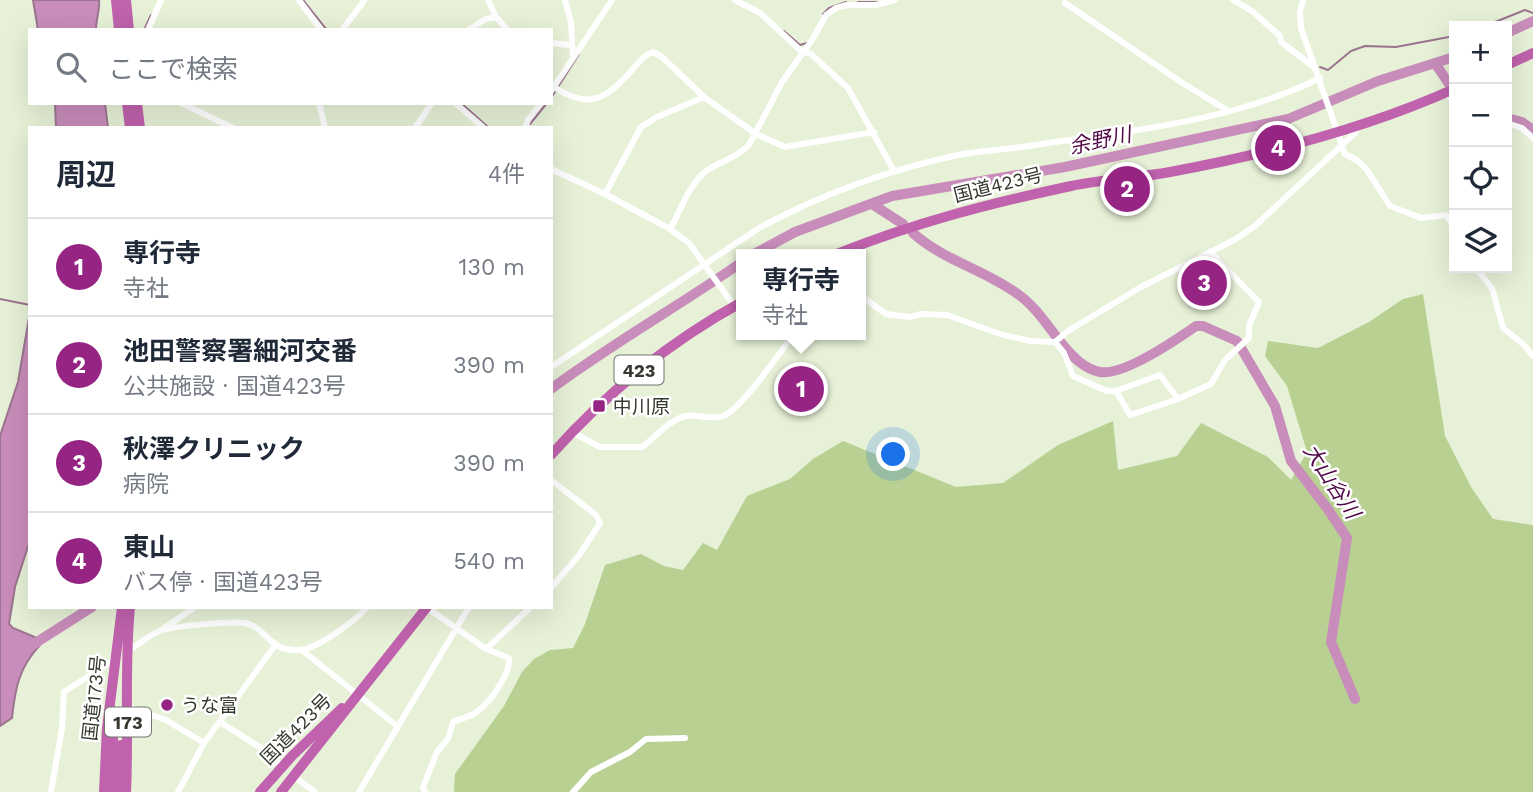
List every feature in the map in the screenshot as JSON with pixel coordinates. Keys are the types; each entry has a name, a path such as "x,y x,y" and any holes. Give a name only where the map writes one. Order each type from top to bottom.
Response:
{"highway":[{"path":"116,0 119,28"},
{"path":"126,0 129,28"},
{"path":"1512,63 1533,53"},
{"name":"国道423号","path":"849,249 933,219 1070,186 1180,169 1339,132 1449,91"},
{"path":"127,105 130,126"},
{"path":"137,105 140,126"},
{"name":"423","path":"553,453 648,363 735,302"},
{"name":"国道173号","path":"115,790 129,707 120,660 122,609"},
{"name":"国道173号","path":"115,790 107,728 130,609"},
{"name":"国道423号","path":"281,792 424,609"},
{"path":"115,790 120,660"},
{"name":"国道423号","path":"260,792 282,766 358,694"},
{"path":"274,792 302,758 335,725"},
{"path":"268,792 315,734"}],"street":[{"path":"149,28 161,0"},
{"path":"299,0 320,28"},
{"path":"488,0 496,17 506,28"},
{"path":"565,0 571,22 570,45 573,58"},
{"path":"612,0 553,89 584,101 596,99 617,87 646,54 653,52 661,56 704,97 756,134 785,147 874,132"},
{"path":"734,0 760,13 800,50 811,54 848,88 894,171"},
{"path":"670,229 696,181 706,171 741,153 756,134 782,82 805,51 826,15 847,5 876,5 895,0"},
{"path":"1233,0 1252,11 1280,36 1281,42 1317,69"},
{"path":"1303,0 1300,12 1301,28 1345,154 1367,170 1390,206 1421,218 1446,215 1449,220"},
{"path":"344,28 364,1"},
{"path":"1065,1 1184,84 1227,110"},
{"path":"471,28 486,19 496,17"},
{"path":"553,43 570,45"},
{"path":"553,366 759,228 796,208 846,187 894,171 961,155 1191,120 1292,92 1321,80"},
{"path":"605,194 641,127 657,117 704,97"},
{"path":"185,105 229,126"},
{"path":"319,105 324,126"},
{"path":"416,126 431,105"},
{"path":"457,105 482,126"},
{"path":"526,126 539,105"},
{"path":"866,299 886,314 910,317 921,314 947,315 1003,335 1031,341 1055,342 1068,331 1141,287 1256,225 1343,145 1356,132 1357,125"},
{"path":"1512,125 1522,128 1533,138"},
{"path":"553,170 670,229 689,243 735,302"},
{"path":"1116,391 1130,415 1178,399 1211,384 1225,360 1249,338 1249,326 1259,302 1210,252"},
{"path":"1480,273 1492,288 1503,328 1533,356"},
{"path":"572,432 600,447 642,447 657,432 688,415 700,418 725,416 740,403 788,340"},
{"path":"1055,342 1065,353 1073,376 1107,391 1116,391 1160,375 1178,399"},
{"path":"553,482 596,515 600,523 580,554 553,586"},
{"path":"51,792 62,727 64,692 120,660 192,609"},
{"path":"160,631 231,621 248,623 276,644 289,650 303,650 345,628 365,609"},
{"path":"425,792 423,786 437,752 448,739 453,722 476,713 487,702 509,667 509,658 486,649 429,609"},
{"path":"359,792 468,609"},
{"path":"486,649 529,609"},
{"path":"178,792 204,743 276,644"},
{"path":"303,650 397,726"},
{"path":"129,707 166,720 204,743"},
{"path":"219,722 261,748 282,766"},
{"path":"573,792 591,772 630,752 646,740 685,738"},
{"path":"293,776 315,792"}],"green space":[{"path":"1423,294 1445,436 1471,487 1493,519 1533,525 1533,792 454,792 455,774 504,706 522,672 534,659 550,650 573,648 585,624 605,565 641,554 664,566 683,570 703,543 717,550 747,496 790,479 813,459 843,441 956,487 1003,483 1058,445 1113,421 1118,470 1177,456 1201,423 1268,457 1291,480 1307,452 1287,386 1265,356 1268,341 1318,348 1369,322 1403,299"}],"shaded area":[{"path":"33,0 99,0 96,28 38,28"},
{"path":"55,105 105,105 108,126 56,126"},
{"path":"28,324 28,546 15,587 9,624 37,638 40,645 27,662 19,679 12,718 0,726 0,436 18,382"}],"waterway":[{"path":"303,0 325,28"},
{"path":"823,14 829,8 846,2"},
{"path":"858,2 877,2"},
{"path":"1498,21 1525,10 1533,13"},
{"path":"145,28 151,15"},
{"name":"余野川","path":"1512,31 1533,21"},
{"path":"784,31 800,45 807,43"},
{"path":"1320,67 1328,70 1351,51 1365,46 1396,47 1449,37"},
{"path":"553,95 579,54"},
{"name":"余野川","path":"763,249 795,232 892,196 1065,167 1288,119 1378,81 1449,59"},
{"path":"1435,63 1449,84"},
{"path":"463,105 487,126"},
{"path":"530,124 545,105"},
{"path":"1512,119 1522,122 1533,130"},
{"name":"大山谷川","path":"872,204 903,224"},
{"name":"大山谷川","path":"913,233 938,251 1019,295 1037,312 1074,357 1094,370 1110,372 1136,363 1196,326 1203,326 1237,341 1275,406 1291,461 1347,538 1331,642 1355,699"},
{"name":"余野川","path":"553,388 736,266"},
{"path":"0,299 28,305"},
{"name":"余野川","path":"26,649 89,609"}],"place":[{"name":"東山","path":"1278,148"},
{"name":"池田警察署細河交番","path":"1127,189"},
{"name":"秋澤クリニック","path":"1204,283"},
{"name":"専行寺","path":"801,389"},
{"name":"中川原","path":"599,406"},
{"name":"うな富","path":"167,705"}]}
